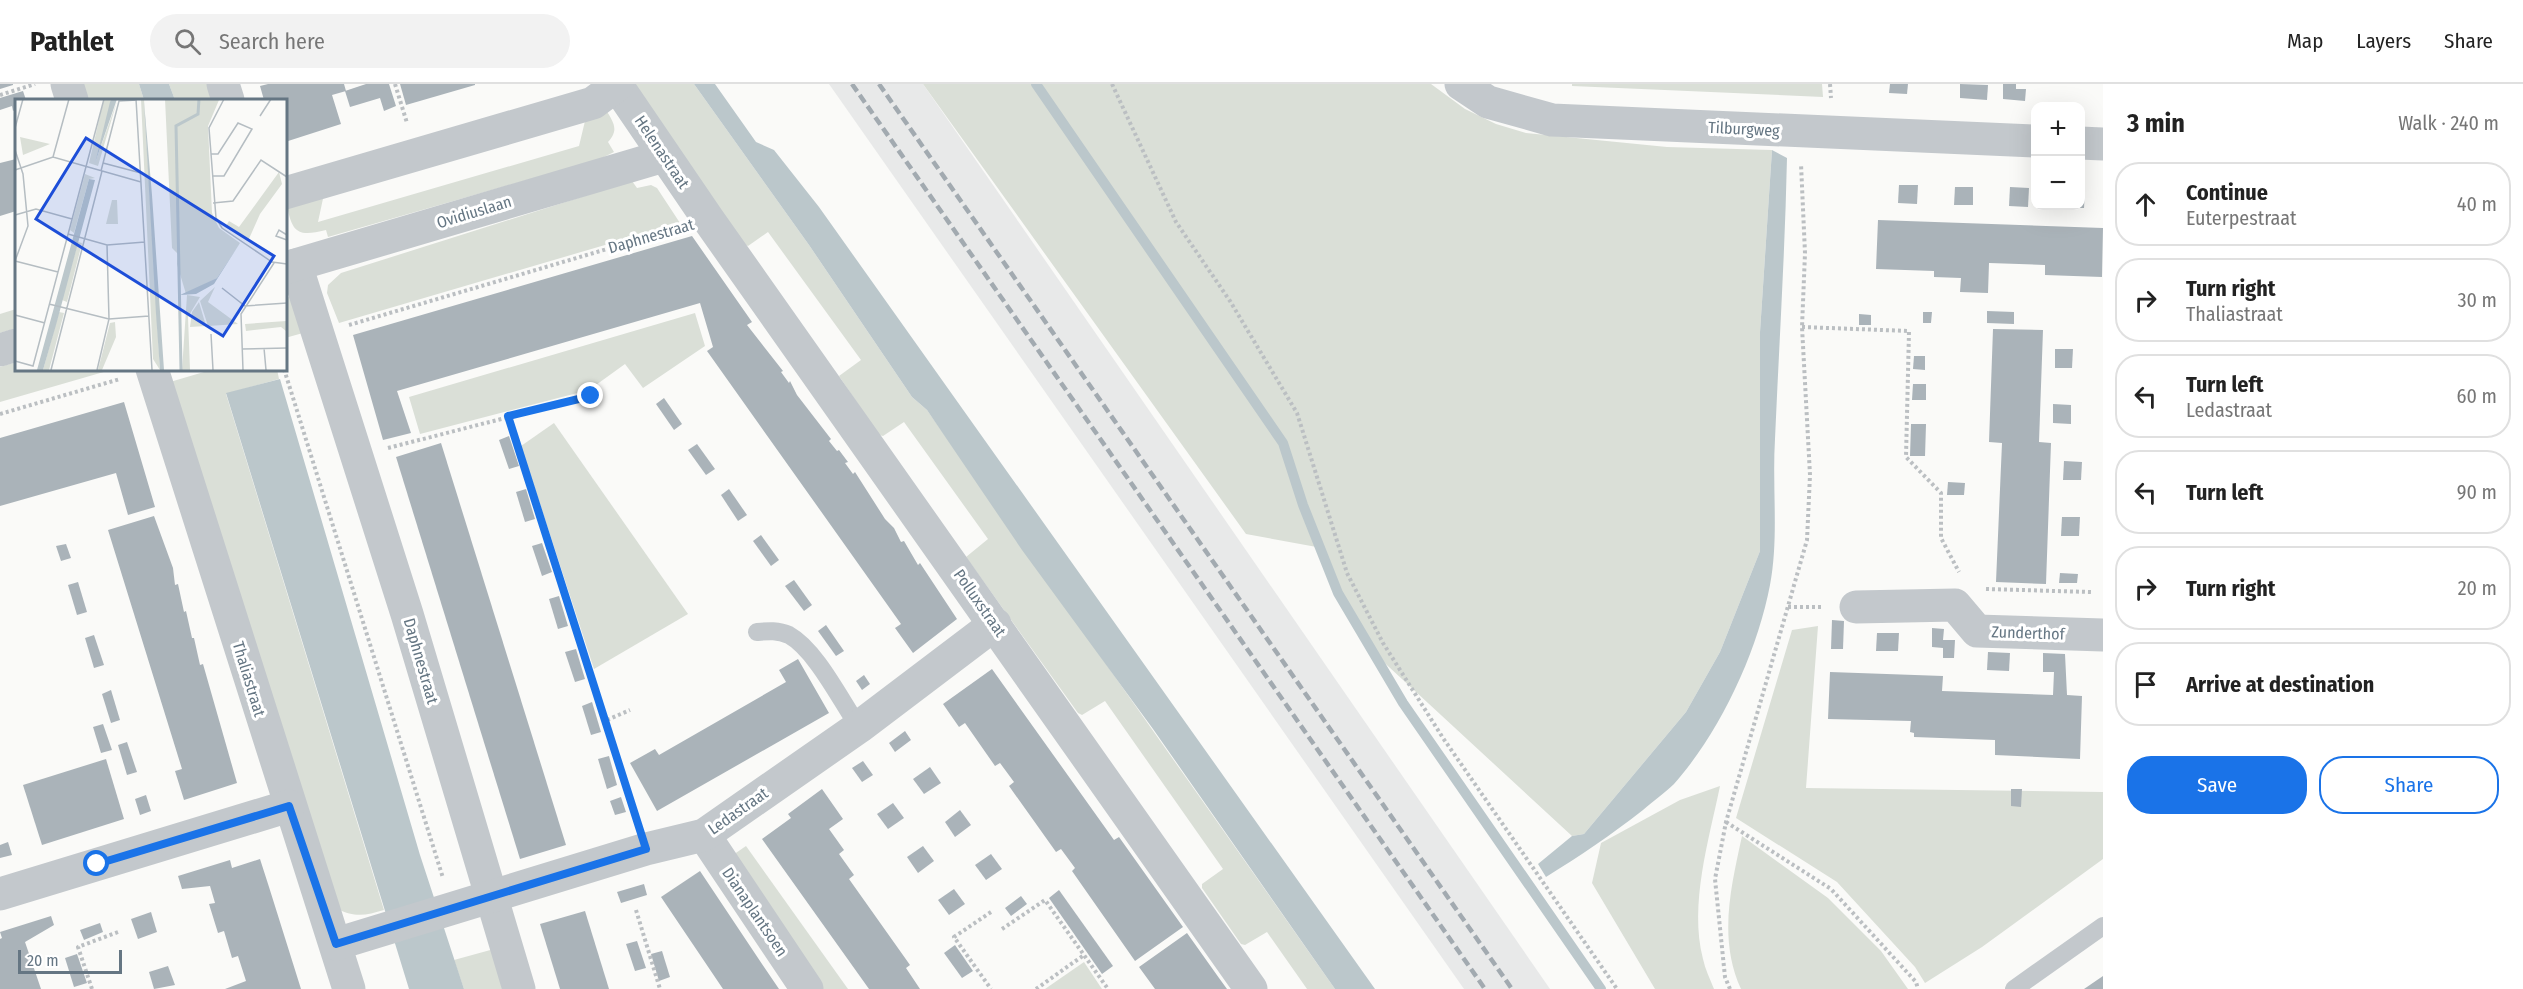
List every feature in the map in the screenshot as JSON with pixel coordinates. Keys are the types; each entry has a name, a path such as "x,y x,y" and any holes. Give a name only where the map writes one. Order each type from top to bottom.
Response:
{"street":[{"path":"67,84 72,99"},
{"path":"223,84 228,99"},
{"name":"Tilburgweg","path":"1461,84 1488,102 1552,120 2031,141"},
{"path":"286,193 592,104 616,85"},
{"name":"Helenastraat","path":"616,85 708,219"},
{"path":"2085,143 2103,144"},
{"name":"Ovidiuslaan","path":"291,267 664,156"},
{"name":"Polluxstraat","path":"708,219 1251,989"},
{"name":"Daphnestraat","path":"291,267 319,334 407,614 519,989"},
{"path":"0,350 15,345"},
{"name":"Thaliastraat","path":"152,370 349,989"},
{"name":"Zunderthof","path":"1856,607 1955,605 1977,631 2103,635"},
{"name":"Ledastraat","path":"336,944 646,849 704,835 859,727 995,624"},
{"path":"0,894 289,806"},
{"name":"Dianaplantsoen","path":"704,835 807,989"}],"lane":[{"path":"757,632 774,631 788,635 805,647 859,727"},
{"path":"2014,989 2103,926"}],"path":[{"path":"0,95 35,84"},
{"path":"1112,84 1176,222 1230,301 1298,412 1347,573 1383,643 1443,738 1617,989"},
{"path":"1830,84 1831,99"},
{"path":"1730,989 1725,977 1715,879 1726,822 1807,540 1810,475 1802,327 1805,254 1801,154 1816,132"},
{"name":"Daphnestraat","path":"319,334 708,219"},
{"path":"1802,327 1909,331 1905,457 1941,493 1941,538 1963,579"},
{"path":"0,414 149,370"},
{"path":"284,370 443,877"},
{"path":"356,457 591,396"},
{"path":"508,416 607,720 646,849"},
{"path":"1978,589 2091,592"},
{"path":"363,627 371,624"},
{"path":"607,720 630,710"},
{"path":"1726,822 1831,889 1916,982 1918,989"},
{"path":"1002,929 1045,900 1108,989"},
{"path":"636,910 660,989"},
{"path":"991,912 954,938 991,989"},
{"path":"92,989 78,947 118,932"},
{"path":"1036,989 1084,955"}],"shaded area":[{"path":"76,84 139,84 144,99 81,99"},
{"path":"139,84 169,84 175,99 144,99"},
{"path":"169,84 211,84 216,99 175,99"},
{"path":"631,84 694,84 809,245 912,397 927,410 1335,989 1307,989 1267,932 1245,945 1241,944 1202,888 1202,884 1223,869 1105,701 1082,715 1078,713 966,557 988,539 904,422 883,436 879,435 839,376 861,360 768,232 748,246 744,244"},
{"path":"694,84 715,84 756,142 774,150 819,207 1375,989 1335,989 1153,729 1022,550 927,410 912,397 809,245"},
{"path":"829,84 923,84 1550,989 1464,989"},
{"path":"923,84 1431,84 1465,109 1496,124 1526,133 1667,147 1772,150 1760,332 1760,551 1720,652 1686,712 1584,834 1572,836 1363,643 1322,548 1246,534"},
{"path":"1572,84 1822,84 1823,97 1572,86"},
{"path":"606,110 614,126 613,134 608,142 614,152 600,159 328,237 326,230 303,233 298,231 291,222 287,205 324,194 318,222 579,146 585,121"},
{"path":"1772,150 1787,158 1774,457 1775,531 1770,585 1756,637 1721,716 1707,741 1674,784 1619,828 1546,877 1538,864 1572,836 1584,834 1686,712 1720,652 1760,551 1760,332"},
{"path":"632,181 637,188 651,185 657,188 680,223 339,323 327,293 328,285 341,273"},
{"path":"286,295 292,300 303,333 286,338"},
{"path":"15,309 15,328 0,333 0,314"},
{"path":"695,313 705,346 643,388 625,364 589,390 420,434 409,397"},
{"path":"15,362 15,370 111,370 0,402 0,367"},
{"path":"211,370 277,370 279,379 226,394 384,910 361,915 350,914 338,909 170,382"},
{"path":"280,379 420,855 464,989 409,989 226,393"},
{"path":"554,423 688,614 594,669 521,446"},
{"path":"1818,626 1806,788 2103,792 2103,859 1982,947 1925,983 1915,967 1837,882 1736,818 1792,630"},
{"path":"1720,786 1702,872 1698,916 1703,959 1714,989 1655,989 1592,883 1601,843 1680,800"},
{"path":"1742,836 1828,898 1881,951 1908,989 1741,989 1734,970 1728,932 1731,894"},
{"path":"746,846 848,989 818,989 730,857"},
{"path":"494,949 507,989 464,989 454,960"},
{"path":"1084,962 1102,989 1045,989"}],"building":[{"path":"0,84 13,84 13,85 0,89"},
{"path":"268,84 344,84 346,91 332,95 341,124 286,142 286,99 264,99 260,86"},
{"path":"366,84 389,84 396,106 384,111 380,98 350,107 345,91"},
{"path":"400,84 475,84 475,85 406,105"},
{"path":"1890,84 1908,84 1907,94 1889,93"},
{"path":"1960,84 1988,85 1987,100 1960,98"},
{"path":"2003,84 2016,84 2016,89 2026,89 2025,101 2003,99"},
{"path":"23,91 26,99 15,99 13,111 12,106 0,110 0,98"},
{"path":"15,159 15,211 0,216 0,163"},
{"path":"1899,185 1918,185 1917,204 1898,203"},
{"path":"1955,187 1973,187 1973,205 1954,205"},
{"path":"2010,187 2029,188 2028,207 2009,206"},
{"path":"1878,220 2103,228 2102,277 2045,275 2045,265 1989,263 1988,293 1960,292 1961,278 1934,277 1934,271 1876,269"},
{"path":"692,236 752,322 747,325 783,371 781,372 789,383 790,381 797,395 831,439 829,441 848,462 845,463 853,474 855,472 885,519 894,528 901,542 904,541 918,565 920,563 957,619 913,653 895,628 901,624 707,351 713,347 700,303 397,391 411,433 383,440 353,335"},
{"path":"1987,311 2014,312 2014,324 1987,323"},
{"path":"1923,312 1932,312 1931,323 1923,323"},
{"path":"1859,314 1871,315 1871,325 1859,325"},
{"path":"1993,329 2043,330 2039,442 2051,443 2046,584 1996,582 2002,443 1989,442"},
{"path":"2055,349 2073,349 2072,368 2055,368"},
{"path":"1914,356 1925,356 1925,370 1913,369"},
{"path":"1913,384 1926,384 1926,400 1912,400"},
{"path":"664,398 682,424 674,430 656,404"},
{"path":"124,402 155,507 128,515 116,473 0,506 0,438"},
{"path":"2053,404 2071,405 2071,424 2053,423"},
{"path":"1911,424 1926,424 1925,456 1910,456"},
{"path":"509,436 519,466 509,469 499,440"},
{"path":"441,443 566,845 520,859 396,457"},
{"path":"697,444 715,469 706,475 688,450"},
{"path":"2064,461 2082,462 2081,480 2063,480"},
{"path":"1948,482 1965,483 1964,495 1947,495"},
{"path":"526,489 535,519 525,522 516,492"},
{"path":"729,489 747,515 738,521 721,495"},
{"path":"154,516 173,568 175,585 178,584 200,665 203,664 237,783 184,800 175,771 182,769 108,530"},
{"path":"2062,517 2080,517 2079,536 2061,536"},
{"path":"761,535 779,560 771,566 753,541"},
{"path":"542,543 552,572 542,576 532,546"},
{"path":"66,544 71,558 61,561 56,546"},
{"path":"2060,573 2078,574 2077,583 2059,583"},
{"path":"794,580 812,605 804,611 785,586"},
{"path":"78,582 87,612 77,615 68,585"},
{"path":"559,596 568,626 558,629 549,599"},
{"path":"1832,620 1844,621 1843,649 1831,649"},
{"path":"826,625 844,651 836,656 818,631"},
{"path":"1932,628 1944,629 1943,640 1955,640 1954,658 1943,658 1943,648 1932,647"},
{"path":"1877,633 1899,633 1898,651 1876,651"},
{"path":"94,635 104,665 94,668 85,638"},
{"path":"576,649 585,679 575,682 565,652"},
{"path":"1988,652 2010,653 2009,671 1987,670"},
{"path":"2043,653 2065,654 2067,695 2082,696 2080,759 1995,755 1995,740 1914,737 1914,733 1910,732 1911,721 1828,719 1830,672 1943,676 1942,691 2053,695 2054,672 2043,672"},
{"path":"798,659 829,713 657,811 630,763 655,749 659,755 786,682 779,670"},
{"path":"992,669 1114,840 1119,837 1183,927 1135,961 1072,871 1075,868 1061,849 1056,852 1009,786 1014,782 1000,763 995,766 965,723 959,727 943,704"},
{"path":"864,675 870,684 862,690 856,681"},
{"path":"111,690 120,720 111,723 102,694"},
{"path":"592,702 601,732 591,735 582,706"},
{"path":"103,724 112,750 101,753 93,727"},
{"path":"905,731 911,740 895,752 889,743"},
{"path":"127,742 137,772 127,775 118,745"},
{"path":"609,756 617,785 607,789 598,759"},
{"path":"106,759 124,819 42,845 23,785"},
{"path":"863,761 873,775 862,782 852,768"},
{"path":"930,767 941,783 924,794 913,779"},
{"path":"822,789 843,819 829,829 844,850 839,854 854,875 849,879 910,965 906,968 920,989 869,989 762,839 791,818 788,814"},
{"path":"2011,789 2022,789 2021,807 2011,806"},
{"path":"146,795 151,811 140,815 135,799"},
{"path":"621,797 626,812 615,815 610,801"},
{"path":"893,803 904,818 888,829 877,814"},
{"path":"960,810 971,825 955,837 945,822"},
{"path":"8,842 12,855 0,858 0,845"},
{"path":"923,846 934,861 918,873 907,857"},
{"path":"991,854 1002,869 986,880 975,865"},
{"path":"260,859 301,989 225,989 246,981 238,956 232,958 224,931 218,933 209,904 215,903 210,886 182,889 178,876 230,860 232,868"},
{"path":"700,871 779,989 723,989 661,897"},
{"path":"644,884 647,895 621,903 617,892"},
{"path":"954,889 965,904 949,915 938,900"},
{"path":"1059,890 1113,966 1102,974 1049,898"},
{"path":"1021,896 1027,904 1011,916 1005,908"},
{"path":"585,911 609,989 560,989 540,924"},
{"path":"151,912 157,932 138,939 131,919"},
{"path":"51,916 54,925 25,942 41,989 0,989 0,939 2,938 0,932"},
{"path":"100,923 103,932 84,940 80,930"},
{"path":"1187,933 1227,989 1155,989 1139,967"},
{"path":"637,941 646,968 635,971 626,944"},
{"path":"955,945 973,971 962,978 944,953"},
{"path":"662,951 670,977 659,981 651,954"},
{"path":"77,954 87,983 74,987 65,958"},
{"path":"168,966 175,985 154,989 149,972"},
{"path":"2103,976 2103,989 2084,989"}],"waterway":[{"path":"1036,84 1283,443 1303,505 1338,593 1403,703 1601,989"}],"railway":[{"path":"852,84 1485,989"},
{"path":"879,84 1512,989"}],"route":[{"path":"97,864 289,806 336,944 646,849 607,720 508,416 591,396"}]}
